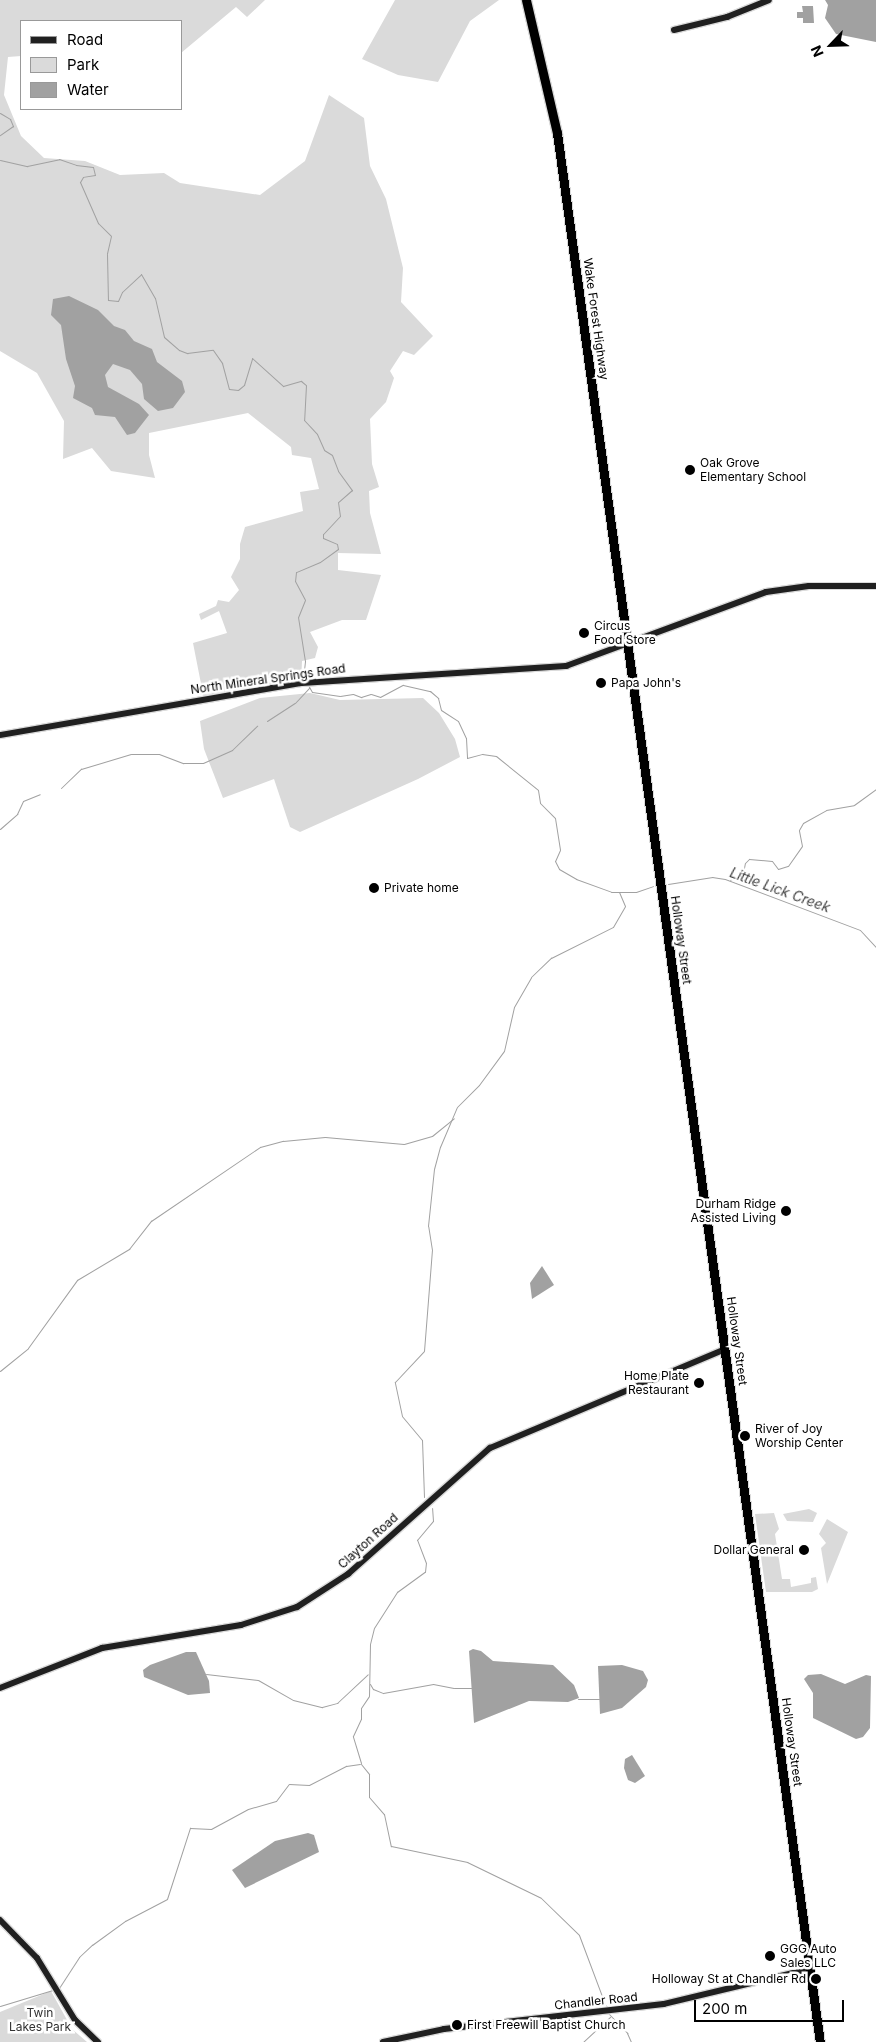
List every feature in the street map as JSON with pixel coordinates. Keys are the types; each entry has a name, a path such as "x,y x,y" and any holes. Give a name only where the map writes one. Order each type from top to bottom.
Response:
{"highway":[{"name":"Wake Forest Highway","path":"526,0 556,122 627,643"},
{"name":"Holloway Street","path":"627,643 820,2042"}],"street":[{"path":"674,30 727,18 769,0"},
{"name":"North Mineral Springs Road","path":"0,735 301,683 560,667 776,589 876,586"},
{"name":"Clayton Road","path":"0,1688 97,1649 240,1625 297,1607 348,1574 490,1448 725,1349"},
{"path":"0,1920 37,1958 75,2020 98,2042"},
{"name":"Chandler Road","path":"383,2042 436,2030 664,2004 810,1969"}],"green space":[{"path":"0,0 265,0 247,17 236,7 182,52 182,20 20,20 20,56 8,57 4,95 21,136 44,158 85,161 120,175 164,173 180,183 260,195 305,161 329,95 364,118 370,166 386,199 403,268 401,302 433,336 414,355 403,351 390,371 394,378 386,402 370,419 372,464 379,487 369,491 370,513 381,554 338,553 338,570 381,575 366,620 342,620 310,632 318,647 315,658 302,661 301,683 204,699 193,643 227,633 219,611 201,620 199,614 216,606 218,600 229,602 239,590 231,577 240,559 240,544 245,527 303,511 300,492 319,489 311,458 292,455 291,447 248,413 149,433 149,455 155,478 111,471 92,448 63,459 64,421 37,373 0,351"},
{"path":"395,0 499,0 470,21 438,82 398,75 362,59"},
{"path":"310,693 340,700 423,698 439,713 455,739 460,757 418,779 300,832 290,827 274,779 223,798 204,749 200,721 260,698"},
{"path":"809,1509 817,1513 813,1522 787,1521 783,1514"},
{"path":"774,1513 779,1529 775,1534 782,1579 790,1579 791,1587 811,1583 811,1578 816,1577 818,1589 812,1592 766,1592 755,1514"},
{"path":"827,1519 848,1532 827,1584 821,1548 826,1543 819,1534"},
{"name":"Twin Lakes Park","path":"51,1991 72,2029 87,2042 0,2042 0,2012"}],"water":[{"path":"825,0 876,0 876,42 836,34 825,18 828,5"},
{"path":"802,6 813,6 814,23 803,23 803,18 797,18 797,12 803,12"},
{"path":"69,296 98,310 114,326 125,330 134,341 152,349 157,362 182,381 185,392 173,408 158,411 144,399 142,384 130,370 113,364 105,375 108,387 139,404 149,415 135,433 127,435 115,417 95,415 92,408 73,398 75,386 66,359 61,325 51,315 53,299"},
{"path":"542,1266 554,1285 532,1299 530,1283"},
{"path":"473,1649 481,1651 493,1661 553,1665 574,1685 579,1698 568,1702 529,1701 474,1723 469,1651"},
{"path":"186,1652 196,1652 209,1681 210,1693 188,1695 144,1677 143,1670 150,1665"},
{"path":"622,1665 643,1671 648,1680 646,1687 622,1708 600,1714 598,1666"},
{"path":"821,1674 845,1684 866,1675 871,1676 870,1728 863,1737 856,1739 813,1718 813,1693 804,1679 808,1675"},
{"path":"632,1755 645,1776 635,1783 628,1780 624,1768 625,1759"},
{"path":"308,1833 314,1835 319,1852 245,1888 232,1870 275,1841"}],"waterway":[{"name":"Little Lick Creek","path":"0,113 10,119 13,126 0,135"},
{"name":"Little Lick Creek","path":"0,160 27,166 59,159 76,165 93,167 95,175 83,177 80,182 98,223 111,236 107,254 108,300 118,301 122,292 141,274 155,298 164,337 179,350 187,353 213,350 222,363 229,389 238,390 244,385 252,358 283,386 301,381 306,385 304,420 317,434 324,450 332,455 338,471 352,490 338,502 340,516 323,534 323,538 337,544 338,549 320,562 296,572 295,581 305,600 298,617 305,661 303,680"},
{"name":"Little Lick Creek","path":"308,685 312,692 340,696 353,694 361,697 371,694 380,697 403,685 430,691 438,698 441,710 458,721 466,738 467,758 482,754 496,756 538,790 540,803 555,818 560,850 555,861 559,869 576,879 611,892 636,892 653,886"},
{"path":"267,721 295,703 309,688"},
{"path":"61,788 81,769 131,754 159,754 183,763 203,763 232,750 257,726"},
{"path":"730,880 743,873 745,863 749,859 772,861 778,869 788,866 802,846 799,830 803,823 826,810 854,805 876,789"},
{"path":"0,829 17,814 23,801 40,794"},
{"name":"Little Lick Creek","path":"668,884 712,877 725,879 860,930 876,947"},
{"path":"424,1497 422,1440 402,1416 395,1382 424,1351 432,1250 428,1226 434,1169 440,1147 457,1107 479,1085 504,1051 514,1007 531,977 551,958 613,927 625,906 619,892"},
{"path":"0,1371 28,1348 77,1280 129,1249 151,1221 260,1147 283,1141 325,1137 404,1144 432,1136 454,1118"},
{"path":"361,1763 353,1736 361,1719 361,1708 369,1696 370,1644 374,1628 397,1592 425,1572 426,1563 417,1540 433,1521 432,1508"},
{"path":"206,1674 258,1680 293,1700 322,1707 337,1703 368,1674"},
{"path":"370,1684 373,1689 383,1693 433,1684 454,1688 472,1688"},
{"path":"578,1699 599,1699"},
{"path":"59,1988 79,1957 92,1945 125,1921 167,1899 190,1828 211,1829 248,1809 276,1801 289,1784 309,1785 346,1766 360,1764"},
{"path":"361,1764 369,1774 369,1797 384,1814 391,1846 467,1862 541,1898 579,1935 606,2007"},
{"path":"0,2006 53,1990"},
{"path":"608,2013 627,2033 631,2042"},
{"path":"583,2042 610,2017"}],"place":[{"name":"Oak Grove Elementary School","path":"690,470"},
{"name":"Circus Food Store","path":"584,633"},
{"name":"Papa John's","path":"601,683"},
{"name":"Private home","path":"374,888"},
{"name":"Durham Ridge Assisted Living","path":"786,1211"},
{"name":"Home Plate Restaurant","path":"699,1383"},
{"name":"River of Joy Worship Center","path":"745,1436"},
{"name":"Dollar General","path":"804,1550"},
{"name":"GGG Auto Sales LLC","path":"770,1956"},
{"name":"Holloway St at Chandler Rd","path":"816,1979"},
{"name":"First Freewill Baptist Church","path":"457,2025"}]}
